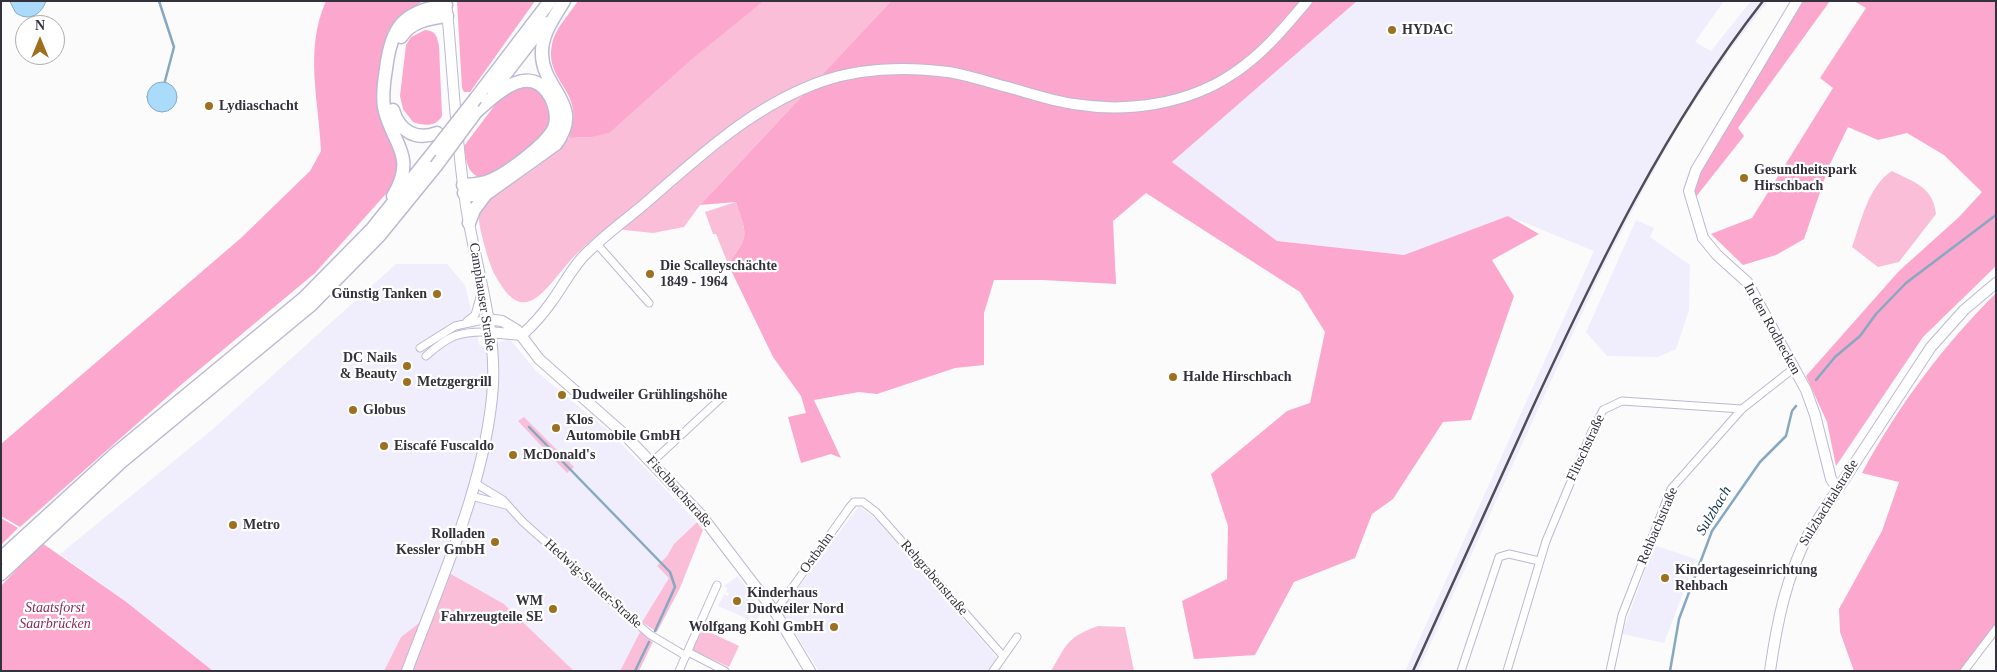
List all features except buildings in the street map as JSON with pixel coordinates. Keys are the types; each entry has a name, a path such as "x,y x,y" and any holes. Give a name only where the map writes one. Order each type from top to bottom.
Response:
{"highway":[{"path":"1,558 115,454 304,298 372,229 550,1"},
{"path":"1,574 121,462 311,305 379,236 436,166 563,1"},
{"path":"469,223 474,210 486,194 550,149 562,136 567,119 566,110 560,95 546,71 542,54 546,30 563,1"},
{"path":"372,229 398,189 403,164 401,148 383,104 388,47 396,30 406,18 428,7 446,7"},
{"path":"446,7 432,18 417,23 404,31 396,48 392,80 392,108 402,128 416,136 437,133 478,94"},
{"path":"476,112 506,86 529,81 541,86 546,91 554,105 556,120 549,136 530,153 494,178 464,189 470,195 486,194"}],"street":[{"path":"426,356 452,336 471,331 522,336 543,313 574,267 597,244 740,124 771,104 826,80 890,70 949,72 1074,104 1119,108 1139,106 1188,96 1230,76 1271,43 1307,1"},
{"name":"In den Rodhecken","path":"1797,1 1696,170 1689,191 1704,238 1717,255 1747,282 1806,390 1815,415 1831,479 1837,488"},
{"name":"Camphauser Straße","path":"407,671 475,483 484,446 493,386 490,332 464,189 446,7"},
{"path":"597,244 649,303"},
{"name":"Sulzbachtalstraße","path":"1770,671 1778,616 1797,554 1837,488 1931,348 1964,310 1996,283"},
{"name":"Fischbachstraße","path":"420,348 443,332 464,323 475,315 482,290"},
{"name":"Fischbachstraße","path":"464,323 488,320 510,324 522,336 539,359 605,417 652,462 700,514 775,612 810,671"},
{"name":"Rehbachstraße","path":"1610,671 1622,615 1671,489 1742,409 1794,368"},
{"path":"652,462 720,398"},
{"name":"Flitschstraße","path":"1506,671 1553,522 1599,415 1608,406 1622,401 1742,409"},
{"name":"Hedwig-Stalter-Straße","path":"475,483 488,489 649,634 725,671"},
{"name":"Hedwig-Stalter-Straße","path":"471,496 506,505"},
{"name":"Ostbahn","path":"775,612 849,508 854,502 863,502"},
{"name":"Rehgrabenstraße","path":"863,502 876,512 1003,656"},
{"path":"1461,671 1499,557 1509,554 1540,561"},
{"path":"678,671 717,585"},
{"path":"1964,671 1996,629"},
{"path":"993,671 1017,637"}],"shaded area":[{"path":"764,1 891,1 700,205 684,227 653,233 606,228 569,262 538,296 530,301 522,302 513,299 504,290 495,275 488,256 479,224 482,204 550,157 569,138 591,137"},
{"path":"1357,1 1724,1 1695,42 1711,51 1751,1 1768,1 1730,50 1678,127 1639,198 1602,270 1418,671 1405,671 1594,251 1508,216 1404,255 1277,241 1172,162"},
{"path":"1892,171 1921,186 1931,197 1936,214 1899,262 1878,267 1852,247 1871,195"},
{"path":"736,202 744,235 740,247 728,264 716,234 713,234 705,212"},
{"path":"1636,220 1654,228 1650,237 1690,265 1689,310 1676,349 1658,357 1607,356 1586,332"},
{"path":"396,264 447,264 465,285 480,347 510,339 535,370 614,436 697,522 674,544 667,556 657,566 670,578 642,622 640,632 620,671 574,671 504,604 431,615 401,637 384,671 213,671 125,601 60,554 213,429"},
{"path":"524,417 574,467 567,473 518,421"},
{"path":"859,506 876,519 993,653 1001,665 997,671 819,671 781,611"},
{"path":"697,522 703,530 680,588 657,632 642,622 669,578 657,566 667,556 674,544"},
{"name":"Kindertageseinrichtung Rehbach","path":"1654,545 1696,559 1664,643 1622,634"},
{"path":"449,573 504,604 574,671 384,671 401,637 431,614"},
{"name":"Kinderhaus Dudweiler Nord","path":"738,576 761,610 757,620 751,617 750,620 718,606 724,594 728,596 729,594 724,586"},
{"path":"1098,626 1125,627 1134,671 1051,671 1069,642 1080,634"},
{"path":"703,629 739,646 729,667 692,650"},
{"path":"640,632 653,642 639,671 620,671"}],"green space":[{"path":"326,1 423,1 396,19 388,31 380,65 377,103 381,119 396,155 397,167 393,186 315,273 182,384 20,527 1,516 1,444 241,238 310,171 321,151 314,57 319,19"},
{"path":"457,1 535,1 470,92 464,92 462,88"},
{"path":"578,1 764,1 693,58 609,133 591,137 569,138 573,121 573,108 553,67 551,55 555,35"},
{"path":"891,1 1357,1 1172,162 1277,241 1404,255 1508,216 1539,234 1492,260 1514,296 1471,420 1443,422 1393,499 1372,514 1355,558 1294,582 1255,655 1194,659 1182,601 1227,579 1228,526 1211,474 1287,411 1310,403 1325,332 1300,292 1146,193 1113,221 1116,284 1043,280 994,280 984,313 984,365 955,368 877,394 859,392 814,400 841,458 831,454 801,463 788,417 806,413 801,396 773,357 728,264 740,247 744,235 736,202 700,205"},
{"path":"1800,1 1830,1 1738,128 1744,136 1695,198 1693,190 1699,170 1764,66"},
{"path":"1854,1 1996,1 1996,266 1923,337 1836,466 1827,422 1806,376 1899,271 1959,217 1982,192 1944,155 1907,133 1878,140 1848,127 1829,166 1804,239 1776,255 1743,265 1711,234 1752,218 1833,88 1820,78 1866,8"},
{"path":"425,30 432,32 438,39 442,116 433,124 425,125 413,122 403,109 400,96 406,45 411,37"},
{"path":"524,86 538,92 543,97 552,118 549,128 523,152 484,178 478,177 468,167 464,146 504,93"},
{"path":"1996,293 1996,629 1964,671 1854,671 1840,632 1839,609 1882,531 1899,482 1862,473 1891,424 1922,378 1957,334"},
{"path":"1,518 18,528 1,545"},
{"name":"Staatsforst Saarbrücken","path":"42,543 125,601 213,671 1,671 1,586"}],"water":[{"path":"10,1 46,1 35,15 19,15 16,13"},
{"path":"162,82 173,86 177,97 173,108 162,112 151,108 147,97 151,86"}],"waterway":[{"path":"159,1 174,47 165,81"},
{"name":"Sulzbach","path":"1816,380 1835,357 1860,336 1876,314 1906,283 1996,215"},
{"name":"Sulzbach","path":"1670,671 1679,619 1712,531 1760,462 1786,436 1792,411 1796,406"},
{"path":"529,427 670,572 675,587 655,631"},
{"path":"635,671 649,642"}],"railway":[{"path":"1413,671 1581,304 1635,199 1695,98 1763,1"}],"place":[{"name":"HYDAC","path":"1392,30"},
{"name":"Lydiaschacht","path":"209,106"},
{"name":"Gesundheitspark Hirschbach","path":"1744,178"},
{"name":"Die Scalleyschächte 1849 - 1964","path":"650,274"},
{"name":"Günstig Tanken","path":"437,294"},
{"name":"DC Nails & Beauty","path":"407,366"},
{"name":"Halde Hirschbach","path":"1173,377"},
{"name":"Metzgergrill","path":"407,382"},
{"name":"Dudweiler Grühlingshöhe","path":"562,395"},
{"name":"Globus","path":"353,410"},
{"name":"Klos Automobile GmbH","path":"556,428"},
{"name":"Eiscafé Fuscaldo","path":"384,446"},
{"name":"McDonald's","path":"513,455"},
{"name":"Metro","path":"233,525"},
{"name":"Rolladen Kessler GmbH","path":"495,542"},
{"name":"Kindertageseinrichtung Rehbach","path":"1665,578"},
{"name":"Kinderhaus Dudweiler Nord","path":"737,601"},
{"name":"WM Fahrzeugteile SE","path":"553,609"},
{"name":"Wolfgang Kohl GmbH","path":"834,627"}]}
